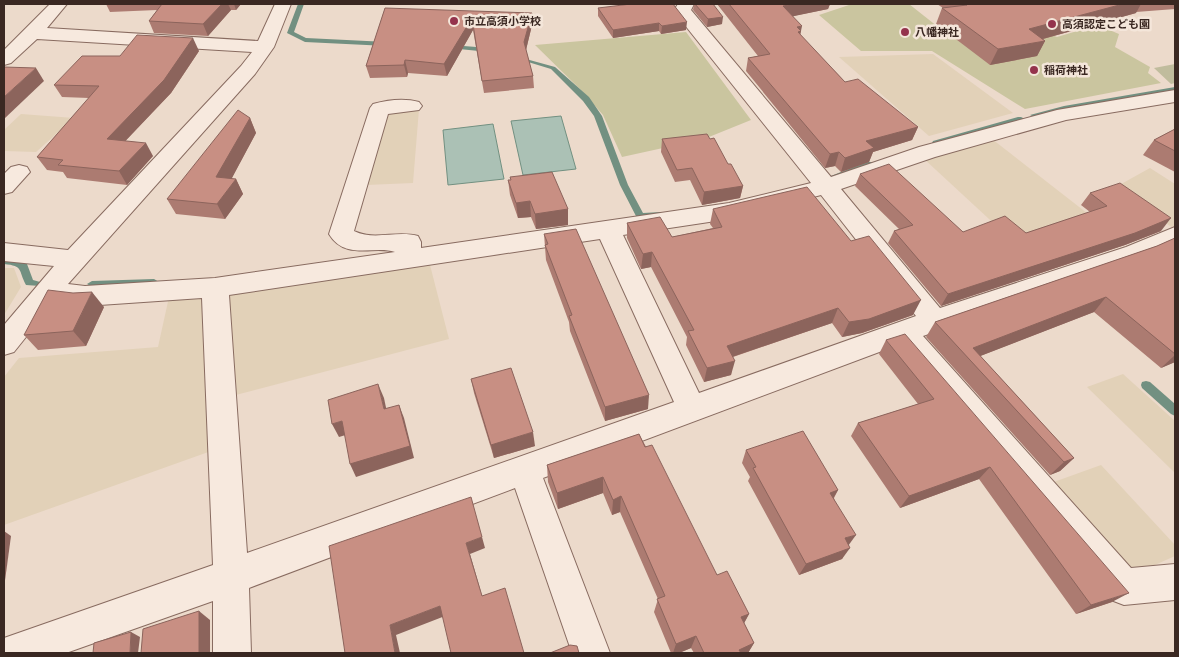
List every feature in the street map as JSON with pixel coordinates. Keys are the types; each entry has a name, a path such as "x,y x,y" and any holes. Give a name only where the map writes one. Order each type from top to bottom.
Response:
{"street":[{"path":"4,60 34,33 59,4"},
{"path":"4,344 74,259 248,70 266,47 283,4"},
{"path":"686,4 682,10 935,320"},
{"path":"34,33 266,47"},
{"path":"47,291 85,296 215,288 729,211 825,187 927,152 1064,114 1175,96"},
{"path":"407,260 408,242 360,244 341,234 380,108 412,106"},
{"path":"608,230 692,409"},
{"path":"13,653 231,577 935,320 1135,253 1175,235"},
{"path":"4,252 74,259"},
{"path":"215,288 231,577 232,653"},
{"path":"903,332 1124,587 1175,582"},
{"path":"524,469 591,653"}],"shaded area":[{"path":"852,4 909,4 952,38 1034,29 1057,37 1084,29 1083,19 1119,34 1115,47 1150,67 1148,73 1161,83 1025,109 932,51 861,51 819,15"},
{"path":"686,32 751,120 704,139 622,157 603,115 583,92 535,45"},
{"path":"933,54 1013,113 929,136 839,57"},
{"path":"1175,64 1175,83 1171,84 1154,68"},
{"path":"419,109 413,183 366,185 382,120 389,112"},
{"path":"21,114 74,118 36,152 4,151 4,130"},
{"path":"561,116 576,169 523,175 511,121"},
{"path":"493,124 504,179 448,185 443,130"},
{"path":"992,139 1092,217 1015,243 923,158"},
{"path":"1150,168 1175,184 1175,227 1173,228 1114,188"},
{"path":"430,265 449,339 228,397 221,301 232,293"},
{"path":"4,268 14,268 21,287 4,315"},
{"path":"189,294 206,302 214,450 4,525 4,377 19,358 158,347 169,297"},
{"path":"1123,374 1175,421 1175,473 1087,387"},
{"path":"1101,465 1175,545 1175,556 1130,576 1051,483"}],"building":[{"path":"162,4 222,4 203,24 149,21"},
{"path":"631,4 673,4 687,22 662,26 659,23 613,30 598,8"},
{"path":"695,4 713,4 723,17 708,19"},
{"path":"729,4 795,4 783,6 802,26 797,27 801,31 798,32 845,82 858,79 918,127 866,141 874,148 845,158 839,152 830,154 748,58 770,54"},
{"path":"964,4 1123,4 1029,29 1045,41 998,49 942,8 967,5"},
{"path":"385,8 532,13 524,42 533,76 482,81 472,18 444,64 405,60 404,65 366,66"},
{"path":"137,35 193,38 164,80 107,139 146,143 119,171 58,165 63,160 37,157 99,86 54,85 82,56 120,56"},
{"path":"4,67 36,68 4,97"},
{"path":"238,110 250,118 216,177 236,179 217,204 167,199"},
{"path":"1175,129 1175,151 1154,140"},
{"path":"707,134 710,139 714,138 743,186 704,192 692,168 677,170 662,139"},
{"path":"889,164 963,232 1005,216 1026,233 1107,206 1090,193 1120,183 1171,218 1135,233 948,294 894,231 913,225 860,174"},
{"path":"552,172 568,209 535,214 530,201 516,203 508,180 511,180 510,177"},
{"path":"807,187 851,241 869,236 921,300 869,319 849,322 838,308 727,346 735,361 707,368 688,331 694,330 652,252 643,254 627,223 660,217 672,237 722,227 713,209"},
{"path":"576,229 649,395 605,407 569,316 572,315 545,245 548,244 544,234"},
{"path":"1175,238 1175,354 1106,297 973,348 1074,458 1064,462 935,322 1157,246"},
{"path":"48,290 73,293 92,292 73,331 24,335"},
{"path":"905,334 1129,593 1091,605 990,467 909,496 858,423 934,399 886,340"},
{"path":"511,368 533,432 491,445 471,379"},
{"path":"378,384 384,409 399,405 410,446 350,464 342,421 332,424 328,400"},
{"path":"803,431 838,490 830,493 856,535 845,538 850,548 806,564 753,468 756,467 746,450"},
{"path":"639,434 645,447 652,445 717,575 727,571 749,614 741,617 754,643 739,650 741,653 704,653 696,636 676,644 657,599 665,596 621,496 613,500 603,477 557,493 547,465"},
{"path":"471,497 482,537 466,543 482,596 505,588 524,653 451,653 440,606 390,625 395,653 345,653 329,546"},
{"path":"199,611 199,653 141,653 143,629"},
{"path":"131,632 130,653 93,653 94,643"},
{"path":"570,645 577,646 579,653 550,653"}],"waterway":[{"path":"301,4 290,33 305,40 387,44"},
{"path":"451,47 489,50"},
{"path":"517,57 553,68 586,99 598,116 624,185 640,216 658,214"},
{"path":"1034,115 1175,89"},
{"path":"936,143 1021,119"},
{"path":"835,176 869,164"},
{"path":"4,261 18,262 24,266 29,283 37,284"},
{"path":"92,284 154,282"},
{"path":"1146,385 1175,411"}],"place":[{"name":"市立高須小学校","path":"454,21"},
{"name":"高須認定こども園","path":"1052,24"},
{"name":"八幡神社","path":"905,32"},
{"name":"稲荷神社","path":"1034,70"}]}
